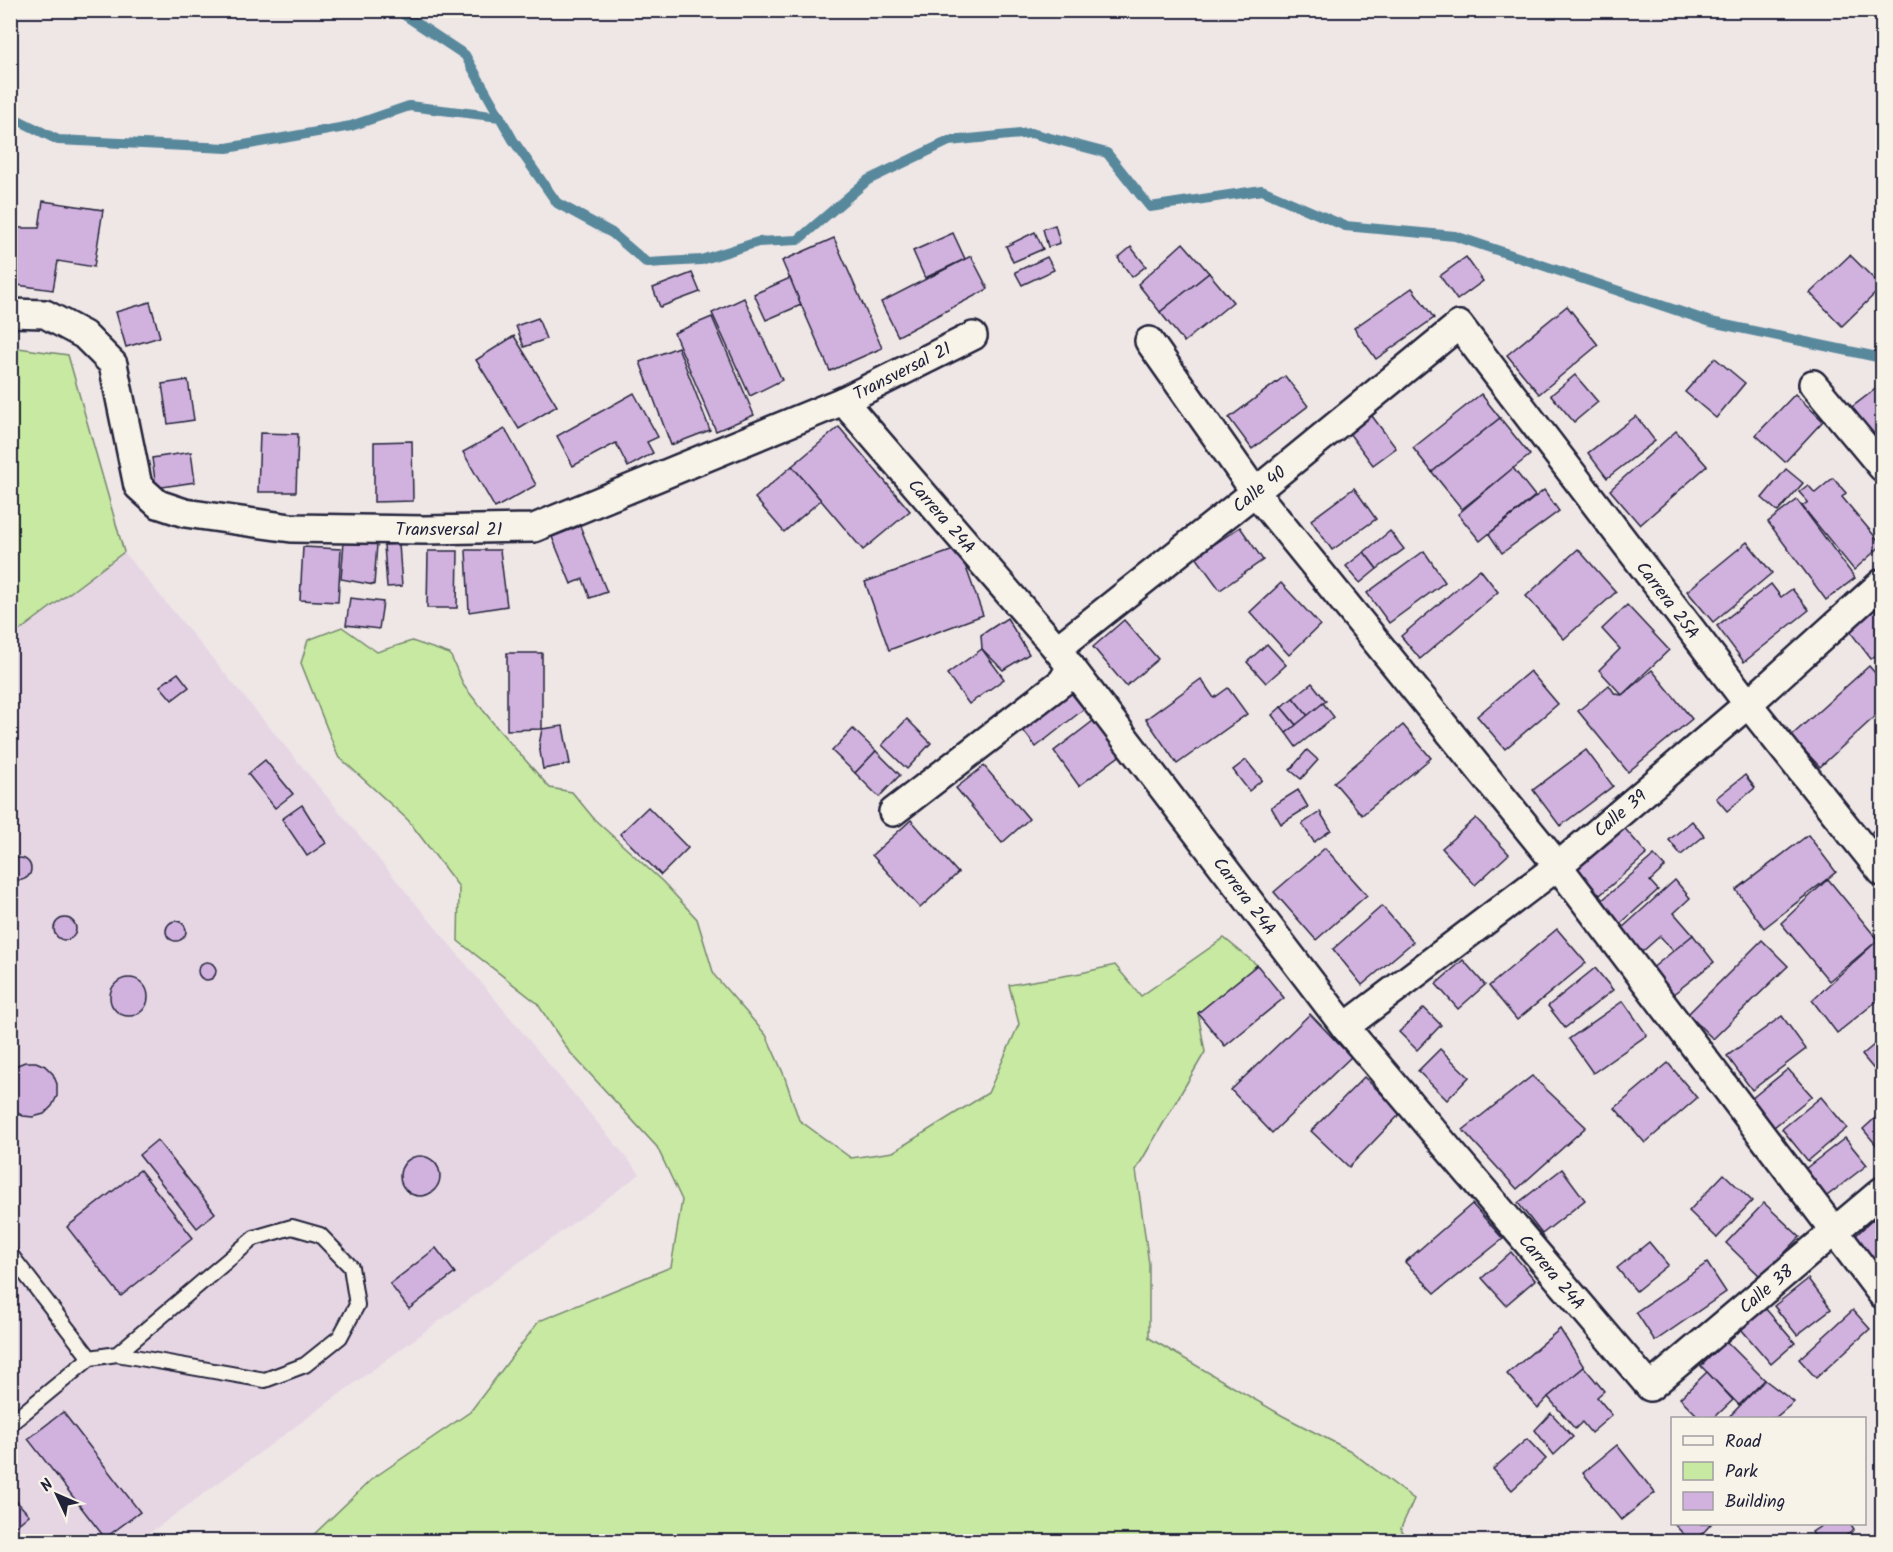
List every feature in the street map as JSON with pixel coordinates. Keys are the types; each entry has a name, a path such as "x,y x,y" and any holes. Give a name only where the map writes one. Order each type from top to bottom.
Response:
{"street":[{"name":"Transversal 21","path":"10,313 45,314 84,335 113,364 138,486 158,504 185,513 291,528 425,530 534,528 843,401 973,336"},
{"name":"Calle 40","path":"893,813 1062,682 1064,658 1255,492 1459,325"},
{"name":"Carrera 25A","path":"1459,325 1748,704 1882,872"},
{"path":"1149,341 1255,492 1558,866 1882,1294"},
{"path":"1813,384 1882,467"},
{"name":"Carrera 24A","path":"843,401 1064,658 1345,1028 1650,1387"},
{"name":"Calle 39","path":"1345,1028 1558,866 1748,704 1882,583"},
{"name":"Calle 38","path":"1650,1387 1882,1191"}],"lane":[{"path":"10,1425 90,1358 117,1354 265,1380 305,1365 340,1337 357,1305 351,1267 320,1235 292,1227 254,1238 117,1354"},
{"path":"10,1254 90,1358"}],"shaded area":[{"path":"124,552 640,1174 139,1541 11,1542 11,637"}],"green space":[{"path":"11,347 68,355 124,552 11,637"},
{"path":"342,627 377,652 412,641 450,654 464,686 550,788 572,792 595,820 663,882 697,919 714,975 766,1035 784,1075 799,1120 851,1158 893,1152 988,1093 1019,1024 1009,985 1115,965 1141,996 1224,938 1257,965 1198,1013 1205,1052 1136,1170 1149,1264 1149,1338 1283,1416 1349,1450 1414,1499 1401,1528 1405,1541 307,1541 372,1479 470,1412 539,1321 671,1267 682,1200 657,1147 568,1050 537,1003 458,941 459,887 408,820 338,756 301,663 308,640"}],"building":[{"path":"43,201 103,210 94,267 58,261 53,290 10,284 11,228 39,228"},
{"path":"1055,225 1060,243 1048,247 1043,229"},
{"path":"1035,232 1043,249 1013,262 1006,246"},
{"path":"953,233 965,259 925,278 913,251"},
{"path":"834,238 882,348 830,371 782,261"},
{"path":"1183,243 1209,273 1160,312 1138,284"},
{"path":"1131,247 1146,266 1132,277 1118,258"},
{"path":"1850,255 1882,287 1842,326 1810,293"},
{"path":"971,256 988,289 898,336 881,302"},
{"path":"1047,257 1054,270 1022,285 1015,272"},
{"path":"1466,257 1483,281 1457,300 1440,276"},
{"path":"692,273 700,292 660,307 653,288"},
{"path":"1209,273 1233,302 1184,342 1160,312"},
{"path":"790,278 801,305 766,320 754,294"},
{"path":"1412,288 1434,318 1376,359 1354,328"},
{"path":"744,298 782,380 750,396 712,313"},
{"path":"150,302 160,337 126,347 116,312"},
{"path":"1567,306 1598,345 1539,394 1507,355"},
{"path":"712,317 754,415 716,431 674,333"},
{"path":"538,318 546,339 524,347 516,326"},
{"path":"514,336 557,406 519,429 476,360"},
{"path":"678,347 710,430 671,445 640,362"},
{"path":"1715,358 1745,383 1716,418 1685,392"},
{"path":"1575,375 1598,402 1574,422 1551,395"},
{"path":"1285,376 1308,406 1252,449 1229,418"},
{"path":"188,380 194,420 168,424 162,384"},
{"path":"1882,384 1882,434 1876,439 1852,407"},
{"path":"634,393 658,437 647,442 653,453 628,467 616,443 573,466 557,436"},
{"path":"1481,394 1500,418 1432,472 1413,448"},
{"path":"1795,394 1823,421 1785,462 1756,435"},
{"path":"1372,416 1396,448 1373,465 1349,433"},
{"path":"1636,416 1655,441 1607,478 1588,453"},
{"path":"1500,418 1530,455 1462,509 1432,472"},
{"path":"839,427 910,511 863,550 792,466"},
{"path":"505,429 536,485 495,508 463,452"},
{"path":"1676,431 1707,466 1640,525 1610,490"},
{"path":"260,433 298,434 296,492 258,492"},
{"path":"412,441 413,501 374,502 374,442"},
{"path":"191,452 195,482 156,488 152,458"},
{"path":"792,466 821,500 784,532 755,498"},
{"path":"1513,468 1535,496 1480,541 1458,514"},
{"path":"1786,469 1803,483 1778,512 1762,498"},
{"path":"1833,478 1846,493 1842,497 1882,545 1854,570 1802,506 1808,502 1799,492 1808,485 1815,493"},
{"path":"1354,488 1376,519 1332,550 1311,520"},
{"path":"1544,490 1559,511 1502,553 1489,534"},
{"path":"1797,500 1855,578 1826,600 1768,522"},
{"path":"580,526 607,592 590,598 583,579 571,584 552,537"},
{"path":"1240,527 1263,560 1220,590 1196,557"},
{"path":"1390,531 1404,549 1377,569 1364,552"},
{"path":"344,541 377,544 374,585 341,579"},
{"path":"1747,542 1772,573 1713,622 1687,591"},
{"path":"399,544 402,586 387,587 384,545"},
{"path":"303,547 341,549 338,602 300,600"},
{"path":"959,548 983,615 889,650 865,582"},
{"path":"1578,549 1616,592 1564,639 1526,596"},
{"path":"466,550 500,550 507,606 469,612"},
{"path":"428,551 458,551 457,608 427,608"},
{"path":"1424,551 1445,582 1389,623 1367,593"},
{"path":"1364,552 1377,569 1360,583 1346,566"},
{"path":"1480,569 1498,592 1420,659 1401,636"},
{"path":"1281,583 1320,625 1289,655 1250,612"},
{"path":"1771,584 1781,597 1792,589 1809,610 1744,662 1717,626"},
{"path":"350,598 383,602 379,629 346,625"},
{"path":"1627,605 1669,650 1622,695 1599,670 1620,649 1602,629"},
{"path":"1881,605 1882,650 1871,659 1848,629"},
{"path":"1007,618 1029,654 1003,670 982,649 981,635"},
{"path":"1124,620 1158,659 1126,686 1093,647"},
{"path":"1267,644 1286,665 1266,683 1247,662"},
{"path":"982,649 1004,679 969,704 947,674"},
{"path":"507,653 542,653 542,729 507,730"},
{"path":"1869,666 1882,681 1882,710 1820,767 1791,736"},
{"path":"1652,670 1692,719 1628,772 1578,711 1609,685 1615,694 1622,695"},
{"path":"1530,671 1558,704 1505,749 1477,716"},
{"path":"178,673 189,687 172,700 160,686"},
{"path":"1201,679 1214,698 1228,688 1247,714 1177,764 1146,719"},
{"path":"1062,682 1084,709 1036,747 1015,720"},
{"path":"1312,683 1326,701 1308,716 1293,698"},
{"path":"1293,698 1308,716 1296,725 1281,707"},
{"path":"1323,703 1334,717 1296,747 1286,733"},
{"path":"1281,707 1296,725 1286,733 1272,715"},
{"path":"1097,718 1122,754 1079,786 1054,751"},
{"path":"907,719 931,743 907,769 882,745"},
{"path":"1403,725 1431,758 1362,815 1334,782"},
{"path":"563,726 570,764 543,769 539,745 542,729"},
{"path":"853,729 876,751 855,773 832,751"},
{"path":"1307,750 1318,760 1301,779 1290,770"},
{"path":"1586,750 1613,786 1560,826 1533,790"},
{"path":"876,751 900,775 879,797 855,773"},
{"path":"265,760 293,794 275,808 248,774"},
{"path":"1246,760 1262,780 1249,791 1233,770"},
{"path":"984,766 1029,819 1002,843 956,788"},
{"path":"1745,775 1755,788 1727,811 1716,798"},
{"path":"1298,790 1308,807 1281,824 1271,807"},
{"path":"302,805 326,843 307,856 282,819"},
{"path":"648,807 688,848 661,875 620,834"},
{"path":"1320,812 1331,830 1314,842 1302,824"},
{"path":"1476,818 1509,854 1475,885 1442,848"},
{"path":"911,820 958,873 920,908 872,855"},
{"path":"1692,821 1704,836 1681,855 1669,840"},
{"path":"1620,823 1647,854 1600,895 1573,864"},
{"path":"1882,823 1882,861 1864,839"},
{"path":"1808,835 1836,872 1764,928 1736,890"},
{"path":"1325,848 1367,895 1316,940 1274,892"},
{"path":"1654,855 1665,867 1650,881 1658,890 1620,924 1600,902"},
{"path":"20,858 28,861 31,869 28,877 20,880 12,877 9,869 12,861"},
{"path":"1828,879 1878,940 1829,981 1781,923"},
{"path":"1675,880 1690,898 1674,913 1693,935 1674,952 1660,936 1642,952 1621,929"},
{"path":"1382,906 1413,942 1362,985 1333,949"},
{"path":"65,918 73,921 76,929 73,937 65,940 57,937 54,929 57,921"},
{"path":"176,921 183,924 186,931 183,938 176,941 169,938 166,931 169,924"},
{"path":"1557,929 1586,963 1517,1020 1489,986"},
{"path":"1693,935 1714,962 1672,995 1651,969"},
{"path":"1762,940 1788,966 1713,1039 1688,1014"},
{"path":"1878,940 1882,940 1882,997 1837,1033 1812,1000"},
{"path":"1463,960 1485,985 1458,1009 1436,984"},
{"path":"207,962 213,965 216,971 213,977 207,980 201,977 198,971 201,965"},
{"path":"1257,965 1284,998 1225,1046 1198,1013"},
{"path":"1595,968 1613,990 1565,1028 1548,1006"},
{"path":"129,978 143,983 148,997 143,1011 129,1016 115,1011 110,997 115,983"},
{"path":"1623,1001 1647,1035 1593,1073 1569,1039"},
{"path":"1424,1008 1441,1025 1417,1050 1399,1032"},
{"path":"1310,1014 1351,1057 1272,1133 1231,1090"},
{"path":"1782,1016 1806,1049 1752,1090 1727,1056"},
{"path":"1882,1038 1882,1079 1862,1055"},
{"path":"1440,1049 1469,1077 1447,1100 1418,1071"},
{"path":"25,1062 36,1062 45,1066 53,1074 57,1084 57,1096 52,1106 44,1114 33,1117 23,1116 10,1109 10,1071"},
{"path":"1668,1063 1697,1098 1645,1143 1615,1108"},
{"path":"1788,1069 1812,1096 1774,1127 1751,1099"},
{"path":"1532,1076 1586,1127 1517,1189 1463,1130"},
{"path":"1364,1077 1401,1113 1349,1167 1311,1131"},
{"path":"1821,1097 1847,1128 1808,1161 1782,1129"},
{"path":"1882,1112 1882,1152 1863,1129"},
{"path":"1845,1138 1867,1165 1823,1199 1801,1172"},
{"path":"157,1140 215,1213 197,1228 139,1155"},
{"path":"420,1156 428,1157 434,1162 439,1168 439,1184 434,1190 428,1195 420,1196 412,1195 406,1190 401,1184 400,1176 401,1168 406,1162 412,1157"},
{"path":"1562,1169 1585,1200 1542,1234 1518,1203"},
{"path":"140,1170 193,1238 121,1296 67,1227"},
{"path":"1724,1174 1752,1201 1717,1238 1689,1211"},
{"path":"1764,1203 1800,1237 1761,1277 1726,1243"},
{"path":"1472,1204 1503,1239 1435,1293 1405,1262"},
{"path":"1882,1211 1882,1263 1879,1267 1853,1238"},
{"path":"1649,1242 1668,1265 1636,1291 1617,1268"},
{"path":"436,1248 455,1273 409,1309 390,1284"},
{"path":"1511,1252 1535,1280 1506,1305 1482,1278"},
{"path":"1707,1263 1726,1292 1655,1341 1636,1312"},
{"path":"1808,1279 1831,1309 1797,1335 1774,1306"},
{"path":"1765,1308 1795,1343 1771,1364 1741,1329"},
{"path":"1853,1310 1870,1329 1816,1378 1799,1359"},
{"path":"1560,1329 1584,1367 1538,1408 1507,1374"},
{"path":"1726,1341 1765,1380 1739,1405 1701,1366"},
{"path":"1584,1367 1604,1391 1597,1397 1612,1415 1591,1433 1582,1422 1575,1429 1548,1397"},
{"path":"1707,1372 1733,1400 1715,1417 1699,1417 1680,1398"},
{"path":"1765,1380 1794,1402 1776,1417 1729,1417"},
{"path":"63,1412 140,1512 105,1538 28,1439"},
{"path":"1551,1413 1573,1437 1554,1455 1535,1430"},
{"path":"1527,1439 1546,1459 1512,1490 1493,1469"},
{"path":"1617,1445 1655,1493 1621,1520 1583,1473"},
{"path":"10,1494 29,1515 10,1531"},
{"path":"1675,1525 1710,1525 1695,1542 1691,1542"},
{"path":"1822,1525 1851,1525 1854,1530 1837,1542 1818,1542 1812,1532"}],"waterway":[{"path":"397,10 465,55 513,140 557,203 612,233 647,263 701,260 758,242 798,240 868,180 949,141 1031,133 1107,153 1150,207 1262,190 1345,226 1455,236 1711,322 1882,358"},
{"path":"10,116 58,140 227,148 351,126 409,106 500,117"}]}
